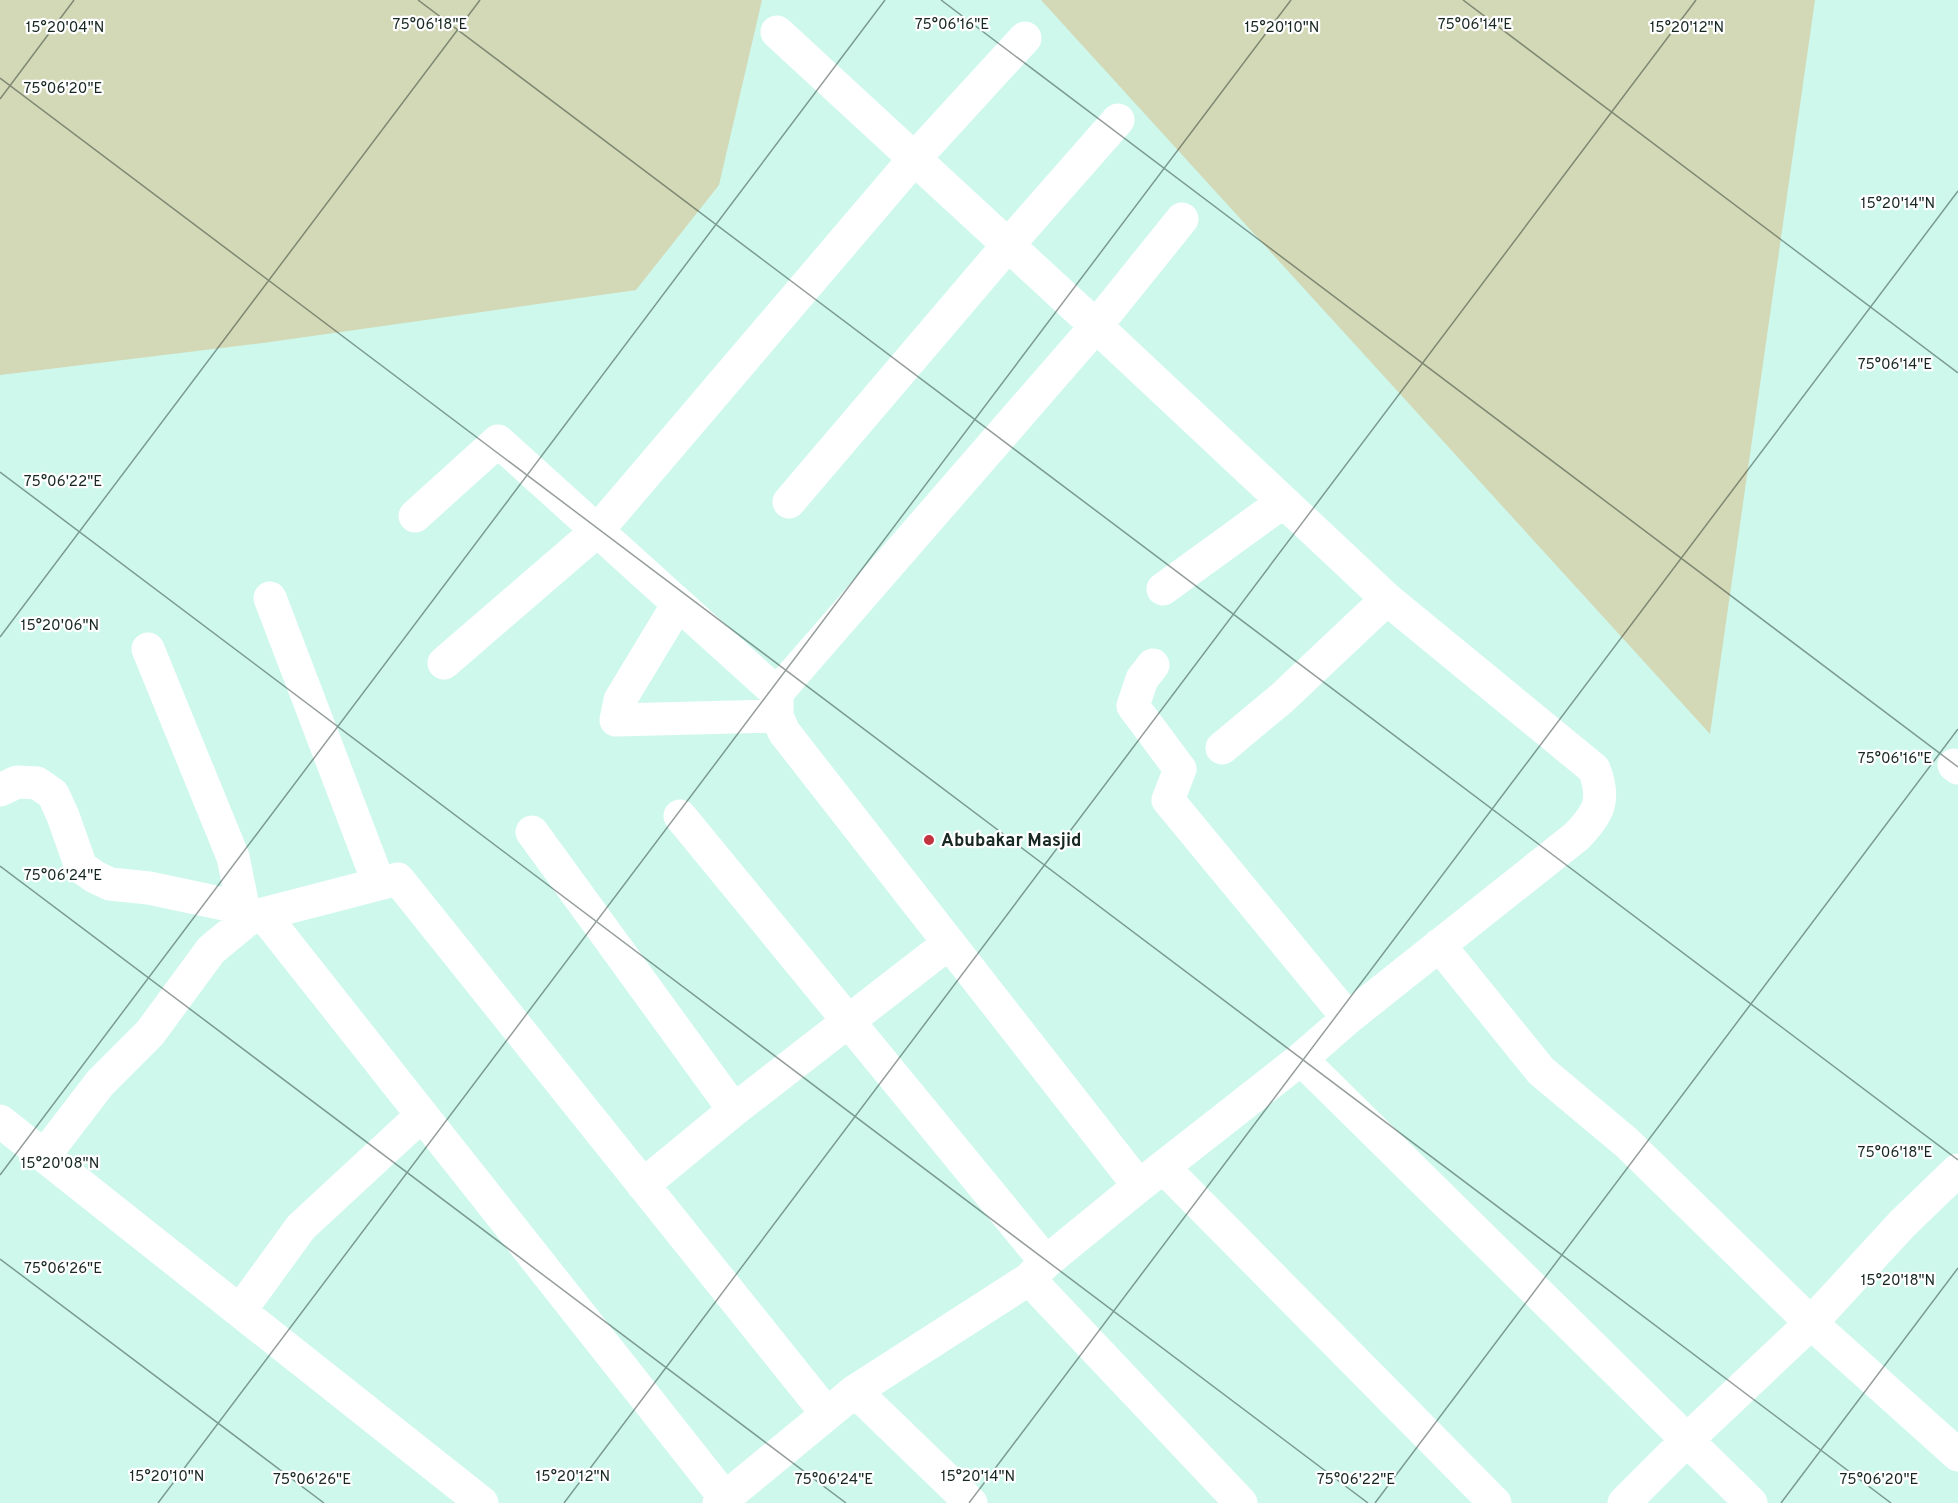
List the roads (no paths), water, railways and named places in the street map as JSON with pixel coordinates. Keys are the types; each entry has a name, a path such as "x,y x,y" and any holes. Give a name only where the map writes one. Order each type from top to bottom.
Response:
{"street":[{"path":"148,649 233,857 250,914 422,1115 724,1502 855,1391 1038,1271 1151,1177 1301,1059 1348,1018 1577,836 1594,819 1599,800 1599,784 1594,769 1387,599 1096,326 777,32"},
{"path":"444,663 597,531 914,159 1025,38"},
{"path":"789,502 1118,120"},
{"path":"678,604 620,700 616,720 777,705 1096,326 1182,219"},
{"path":"415,516 498,441 678,604 777,705 784,732 949,943 1151,1177 1495,1503"},
{"path":"1163,589 1283,501"},
{"path":"270,598 380,884"},
{"path":"1222,748 1282,698 1387,599"},
{"path":"1153,665 1142,679 1132,706 1180,769 1168,800 1348,1018"},
{"path":"0,790 17,782 38,783 53,794 81,867 110,884 149,888 250,914 398,879 827,1414"},
{"path":"680,816 849,1022 1038,1271 1241,1503"},
{"path":"532,832 734,1110"},
{"path":"44,1156 100,1083 150,1033 212,950 250,914"},
{"path":"643,1185 734,1110 949,943"},
{"path":"1439,945 1541,1071 1627,1143 1811,1323 1958,1455"},
{"path":"1301,1059 1751,1503"},
{"path":"240,1311 302,1227 422,1115"},
{"path":"0,1121 482,1503"},
{"path":"1624,1503 1811,1323 1902,1224 1958,1170"},
{"path":"855,1391 971,1503"}],"place":[{"name":"Abubakar Masjid","path":"929,840"}]}
